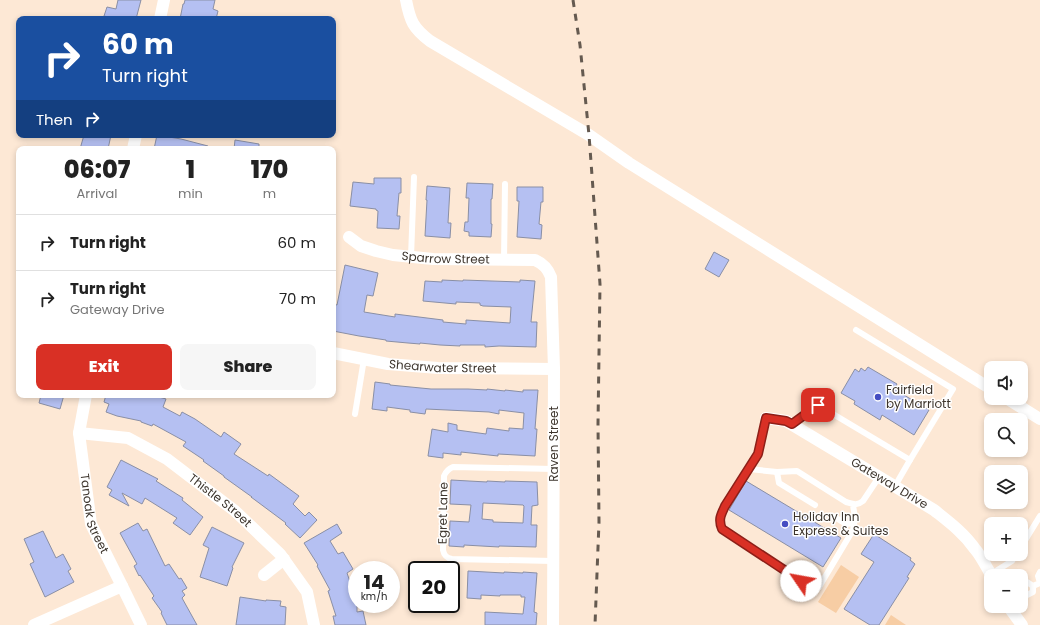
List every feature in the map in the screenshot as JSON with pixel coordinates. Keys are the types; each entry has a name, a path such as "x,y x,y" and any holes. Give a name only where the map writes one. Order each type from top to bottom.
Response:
{"street":[{"path":"161,16 164,0"},
{"path":"406,0 414,26 430,41 589,135 629,163 984,384"},
{"name":"Sparrow Street","path":"349,237 361,246 393,255 433,259 504,261 535,260 545,266"},
{"name":"Raven Street","path":"545,266 551,277 554,369 553,625"},
{"name":"Shearwater Street","path":"336,354 388,364 438,368 554,369"},
{"name":"Tanoak Street","path":"85,398 79,433 91,524 141,625"},
{"path":"1017,405 1040,419"},
{"name":"Gateway Drive","path":"766,418 786,421 792,424 934,510 953,525 966,538 976,550 987,569"},
{"name":"Thistle Street","path":"79,433 128,438 167,459 235,511 280,554 307,592 314,625"},
{"path":"264,575 284,559"},
{"path":"34,625 122,586"},
{"path":"1013,613 1022,625"}],"lane":[{"path":"411,257 414,177"},
{"path":"504,261 505,184"},
{"path":"856,330 953,389 895,486"},
{"path":"355,414 364,359"},
{"path":"792,424 818,405 910,460"},
{"path":"766,418 758,454 721,514 720,522 722,529 814,588 819,587 853,530 855,518 853,505"},
{"name":"Egret Lane","path":"553,561 448,558 445,556 443,550 443,528 444,476 449,468 554,469"},
{"path":"749,469 777,472 797,471 853,505 859,504 863,501 879,477"},
{"path":"777,472 779,484 815,505"},
{"path":"833,516 846,524 854,523"},
{"path":"1028,535 1040,516"},
{"path":"1000,569 1012,561"},
{"path":"1033,586 1040,583 1038,576 1040,572"},
{"path":"1028,583 1033,586"},
{"path":"1028,594 1032,592 1033,586"}],"shaded area":[{"path":"841,565 859,577 836,613 818,602"},
{"path":"891,615 906,625 885,625"}],"building":[{"path":"118,0 141,0 137,16 104,16 107,7 116,9"},
{"path":"185,0 215,0 213,9 218,11 217,16 181,16"},
{"path":"83,138 110,138 109,146 81,146"},
{"path":"156,138 175,138 208,146 155,146"},
{"path":"235,140 259,144 259,146 234,146"},
{"path":"374,178 401,178 401,193 399,193 397,216 400,216 399,229 377,228 378,211 376,209 350,206 353,182 374,184"},
{"path":"467,183 493,184 491,199 491,237 469,236 469,232 464,231 465,222 468,222 469,198 466,198"},
{"path":"427,186 450,188 448,223 451,223 450,238 425,236"},
{"path":"517,187 543,187 543,202 541,202 539,224 542,225 541,239 517,237 519,201 517,201"},
{"path":"714,252 729,260 719,277 705,269"},
{"path":"345,265 378,273 373,296 367,295 364,312 395,317 395,314 443,320 443,322 466,324 466,320 510,323 511,307 483,306 480,305 480,303 456,302 456,304 423,301 425,281 535,281 531,322 537,322 536,347 485,347 485,345 460,346 420,344 386,341 336,332 337,305"},
{"name":"Fairfield by Marriott","path":"868,367 897,384 894,389 929,410 914,435 882,415 880,420 854,404 855,401 841,393 855,369 859,372 861,368 865,371"},
{"path":"375,382 431,389 487,389 523,392 523,390 538,390 535,429 537,429 535,456 498,454 498,456 461,452 461,455 443,453 443,458 428,456 432,429 448,432 448,423 457,425 457,430 486,434 487,428 509,431 509,428 523,429 524,413 499,410 499,414 489,412 426,409 425,414 410,412 410,410 387,407 387,411 372,409"},
{"path":"40,398 63,398 60,409 39,403"},
{"path":"105,398 166,399 163,407 180,416 182,412 221,437 224,432 241,444 234,454 268,476 269,474 299,496 293,504 305,516 309,512 317,520 300,538 285,524 286,523 203,461 204,460 183,446 186,442 153,424 152,426 141,421 106,412 109,404 104,402"},
{"path":"121,460 158,479 156,481 183,498 182,500 203,517 190,535 173,523 177,518 145,498 142,504 122,493 129,506 109,495 112,490 107,487"},
{"path":"451,480 537,482 538,505 532,506 531,525 537,525 536,547 449,546 450,521 469,522 471,505 450,504","holes":["483,503 523,505 523,523 493,522 493,520 482,519"]},
{"name":"Holiday Inn Express & Suites","path":"746,481 841,538 823,567 729,510"},
{"path":"138,523 143,531 147,529 165,566 169,564 187,588 182,591 185,595 182,598 197,625 167,625 161,613 162,612 152,598 154,596 140,575 139,576 134,566 137,564 120,533"},
{"path":"337,524 342,533 330,541 338,554 343,552 348,561 347,573 348,613 363,613 366,625 335,625 333,616 336,616 328,591 330,590 317,566 318,565 304,543"},
{"path":"212,527 244,543 232,567 233,568 227,586 200,577 209,548 203,545"},
{"path":"43,531 56,558 63,554 71,569 68,571 74,582 45,597 30,564 34,562 24,539"},
{"path":"874,534 911,558 910,560 915,564 907,577 909,578 879,625 870,625 844,609 874,562 861,554"},
{"path":"468,571 537,573 534,612 537,613 536,625 485,625 485,612 523,614 525,597 521,597 521,595 481,595 481,599 467,598"},
{"path":"240,597 266,601 281,601 280,606 286,607 285,625 236,625"}],"railway":[{"path":"573,0 580,45 589,135 600,284 598,424 599,522 595,625"}],"place":[{"name":"Fairfield by Marriott","path":"878,397"},
{"name":"Holiday Inn Express & Suites","path":"785,524"}],"route":[{"path":"801,581 722,529 720,522 721,514 725,506 758,454 766,418 786,421 792,424 818,405"}]}
